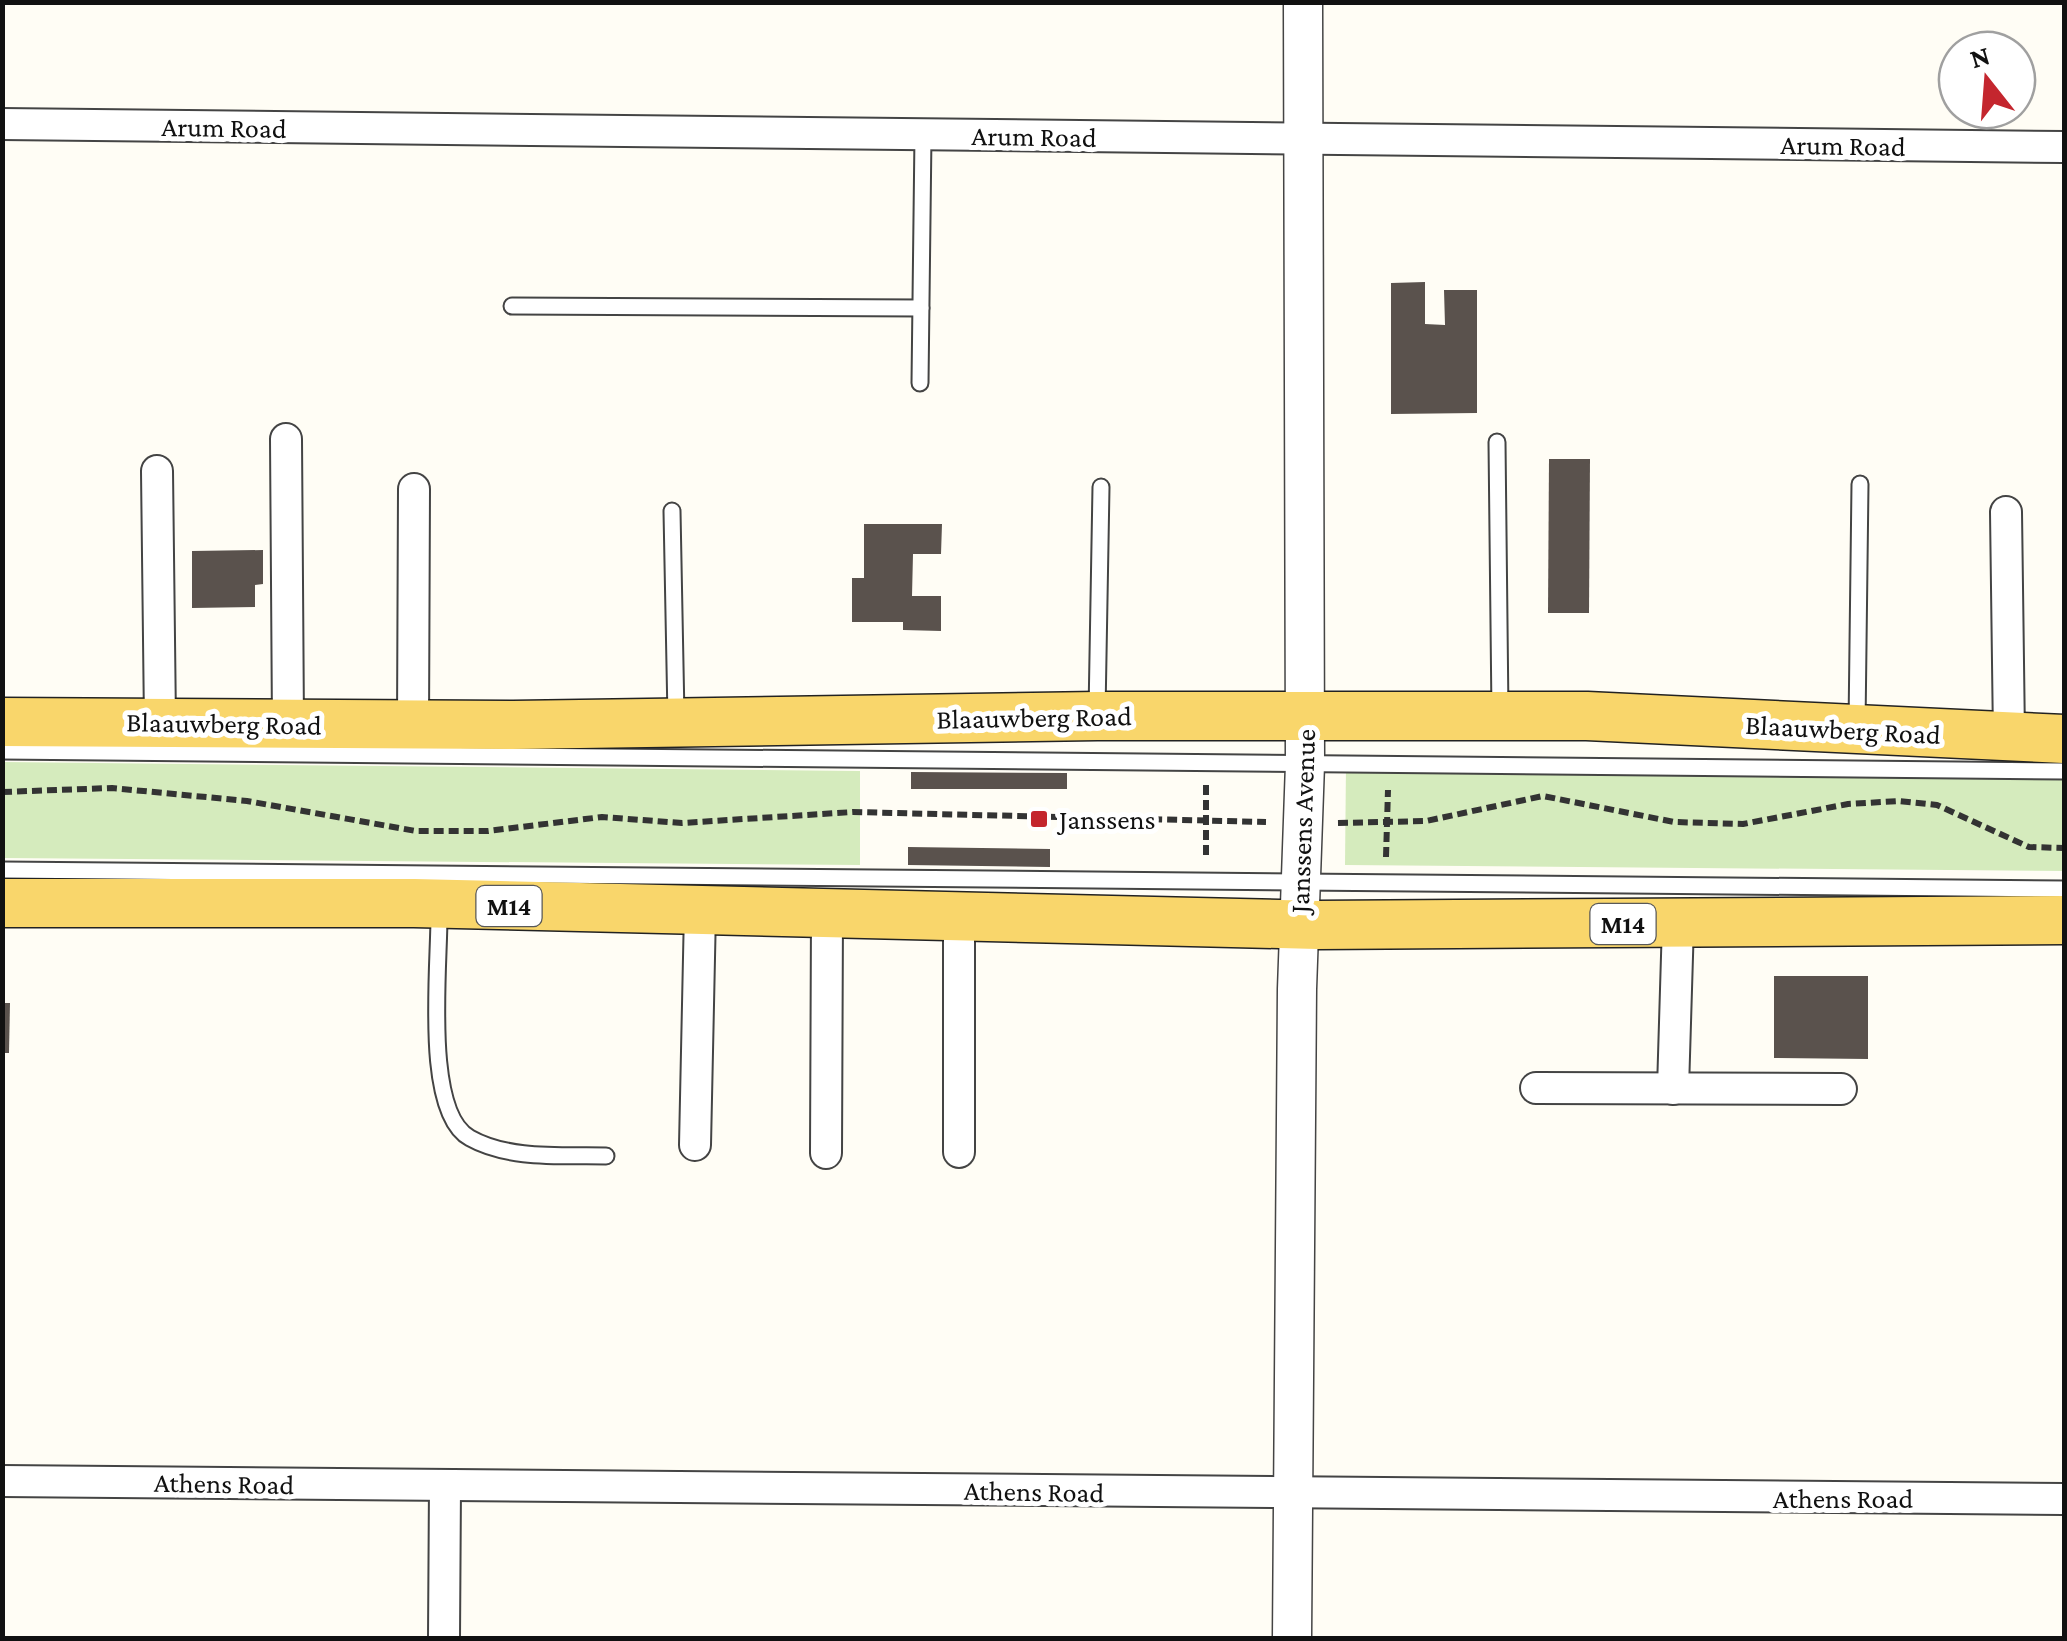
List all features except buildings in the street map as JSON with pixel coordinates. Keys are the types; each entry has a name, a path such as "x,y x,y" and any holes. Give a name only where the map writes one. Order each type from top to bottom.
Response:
{"main road":[{"name":"Blaauwberg Road","path":"2,722 412,725 1097,716 1501,716 2064,739"},
{"name":"M14","path":"2,902 439,904 958,918 1300,903 1678,924 2064,920"}],"street":[{"name":"Janssens Avenue","path":"1292,1638 1305,764 1303,2"},
{"name":"Arum Road","path":"2,124 2064,147"},
{"path":"286,439 288,725"},
{"path":"157,470 160,722"},
{"path":"412,725 414,489"},
{"path":"2006,512 2009,738"},
{"path":"695,1146 700,911"},
{"path":"826,1153 827,915"},
{"path":"958,918 960,1152"},
{"path":"1673,1088 1678,924"},
{"path":"1536,1088 1841,1089"},
{"name":"Athens Road","path":"2,1481 2064,1499"},
{"path":"444,1485 444,1638"}],"lane":[{"path":"920,383 923,135"},
{"path":"512,306 921,308"},
{"path":"1497,442 1501,716"},
{"path":"1856,730 1860,484"},
{"path":"1097,716 1101,487"},
{"path":"672,511 676,723"},
{"path":"2,751 2064,771"},
{"path":"2,870 967,882 1300,903 2064,888"},
{"path":"439,904 439,1065 445,1108 456,1127 488,1147 546,1155 606,1156"}],"path":[{"path":"1206,774 1206,867"},
{"path":"1386,869 1388,787"},
{"path":"2,792 112,788 246,801 416,831 488,831 602,817 682,824 853,812 1260,822"},
{"path":"1343,823 1426,821 1544,796 1674,822 1743,824 1848,804 1898,801 1937,805 2029,847 2064,848"}],"green space":[{"path":"3,762 860,771 860,865 3,858"},
{"path":"1346,765 2064,774 2064,871 1345,865"}],"place":[{"name":"Janssens","path":"1039,819"}]}
